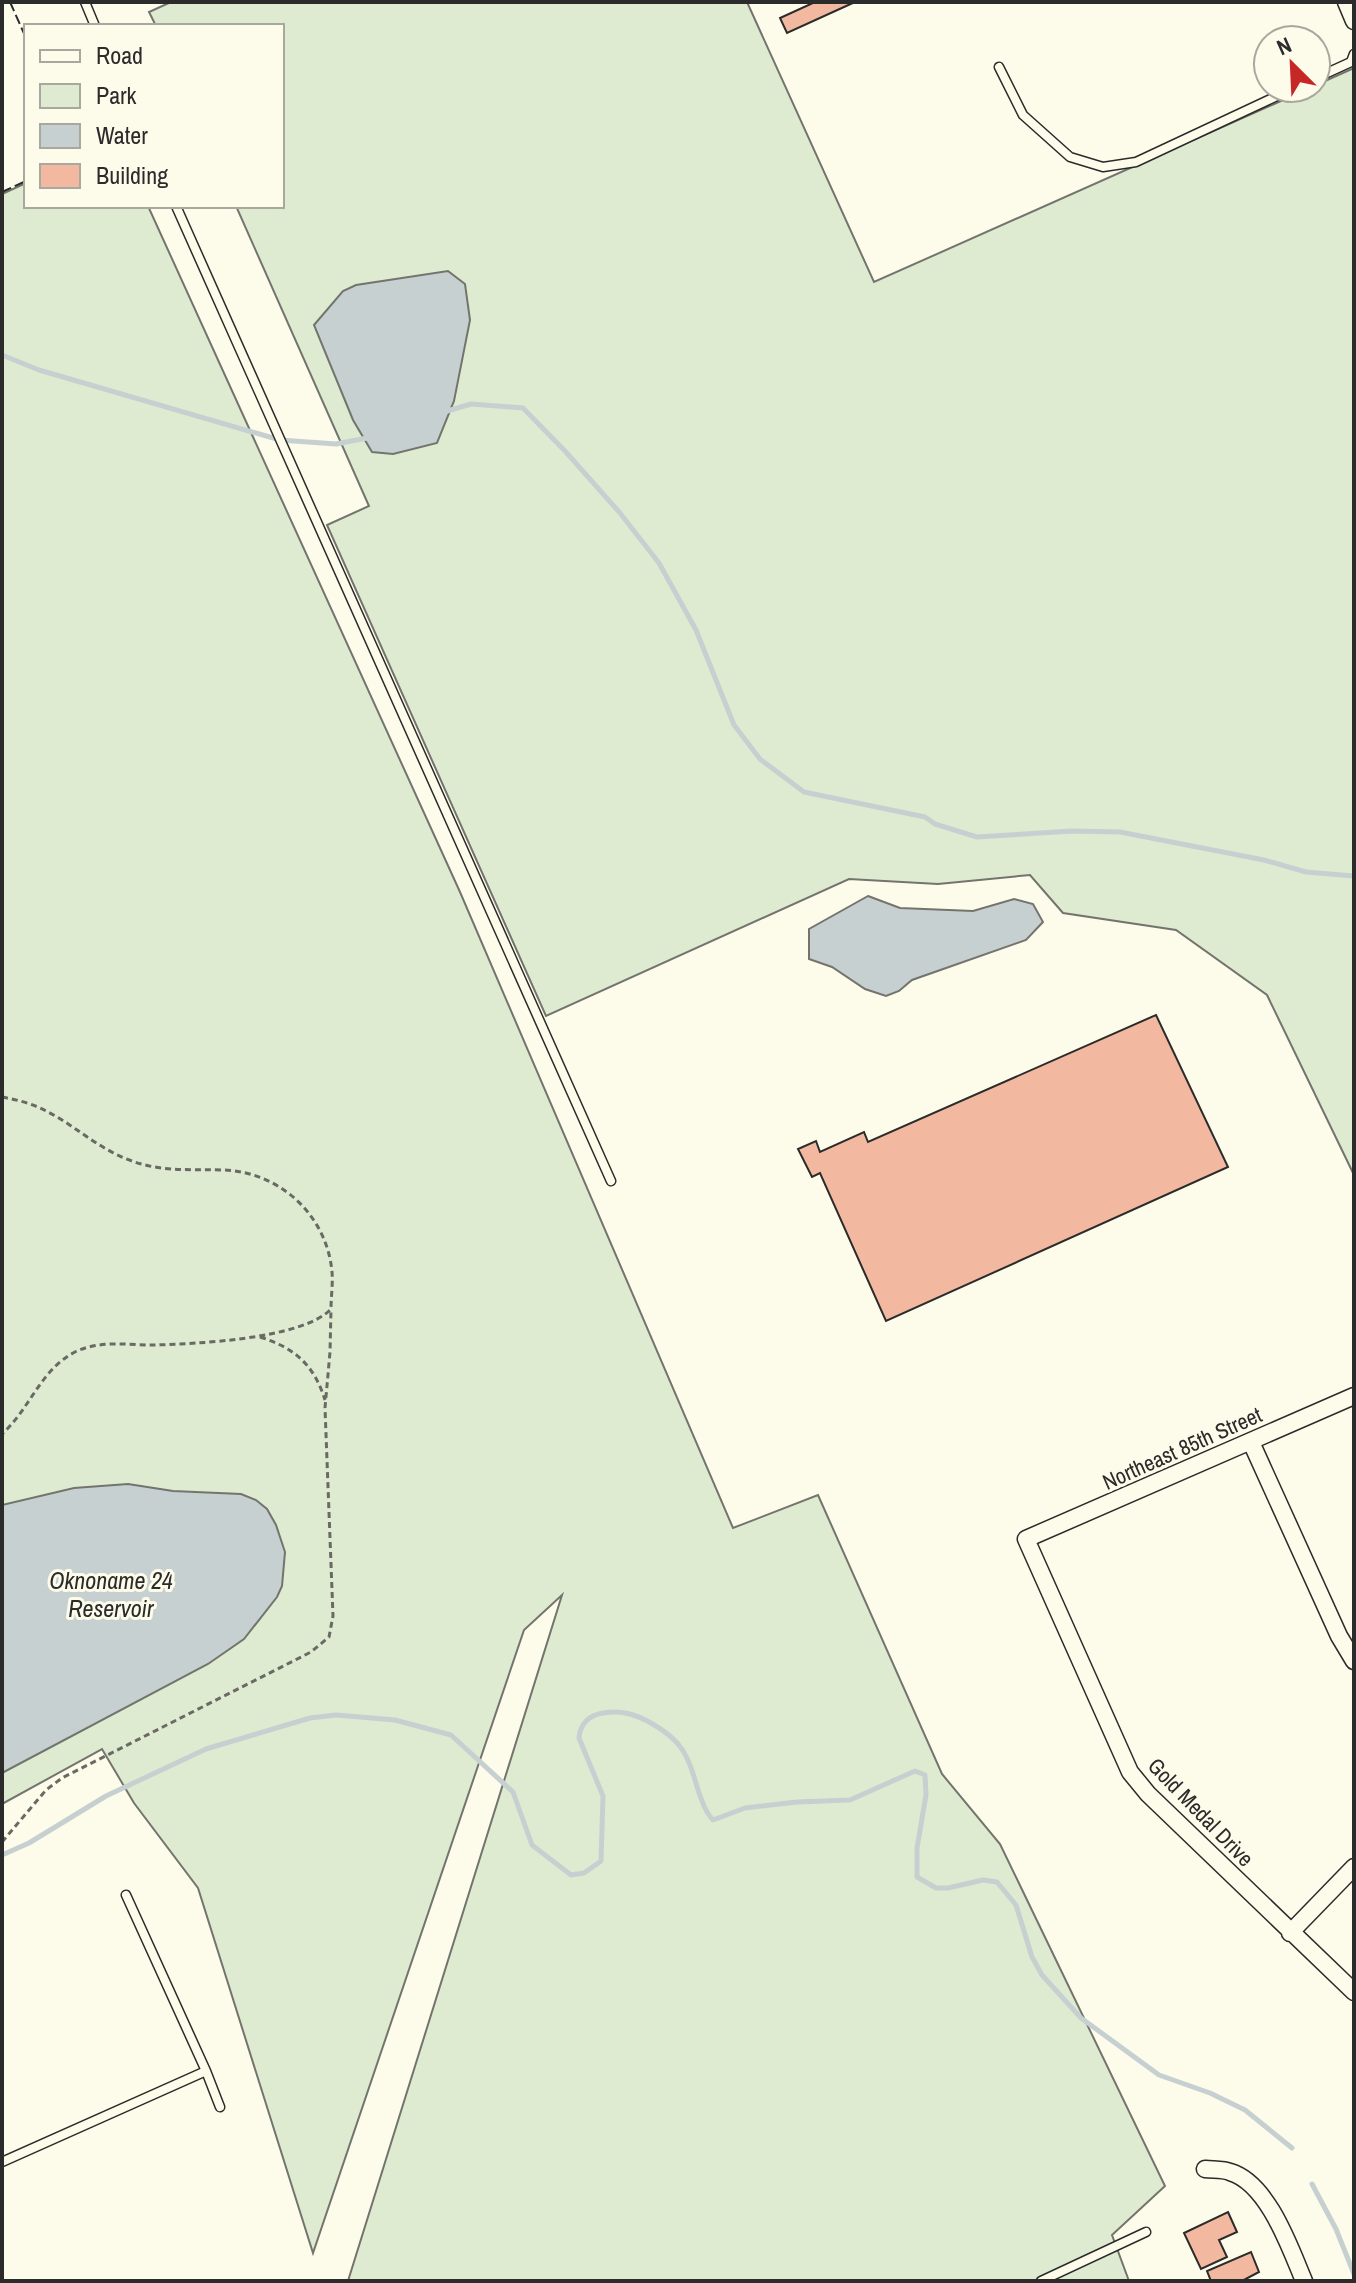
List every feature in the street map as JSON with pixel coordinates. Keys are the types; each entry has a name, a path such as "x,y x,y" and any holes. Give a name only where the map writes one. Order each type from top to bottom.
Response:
{"street":[{"path":"1346,2 1354,21"},
{"name":"Northeast 85th Street","path":"1026,1539 1354,1396"},
{"path":"1251,1442 1339,1636 1354,1661"},
{"name":"Gold Medal Drive","path":"1026,1539 1130,1772 1148,1794 1354,1992"},
{"path":"1290,1933 1354,1867"},
{"path":"1205,2169 1231,2172 1251,2184 1265,2200 1304,2281"}],"lane":[{"path":"85,2 94,24"},
{"path":"1332,71 1351,62 1354,54"},
{"path":"999,67 1023,115 1070,157 1103,167 1136,162 1260,104"},
{"path":"177,208 611,1181"},
{"path":"126,1895 220,2107"},
{"path":"2,2162 206,2071"},
{"path":"1041,2281 1146,2232"}],"path":[{"path":"2,1097 23,1101 48,1112 102,1148 142,1165 172,1171 243,1172 277,1186 307,1210 320,1230 332,1272 326,1402 333,1616 329,1637 311,1652 62,1778 46,1790 2,1842"},
{"path":"2,1434 21,1413 51,1368 76,1351 106,1344 176,1345 256,1336 314,1322 331,1309"},
{"path":"256,1336 277,1342 300,1357 318,1380 326,1402"}],"green space":[{"path":"171,2 747,2 874,282 1274,104 1332,104 1332,78 1354,68 1354,1175 1267,995 1176,930 1063,913 1030,875 938,884 849,879 546,1016 327,525 369,506 237,208 284,208 284,24 155,24 149,12"},
{"path":"24,184 24,208 149,208 460,892 733,1528 818,1495 942,1774 1000,1844 1165,2186 1112,2235 1129,2281 348,2281 562,1595 524,1630 313,2253 198,1888 134,1803 102,1749 2,1804 2,194"}],"water":[{"path":"448,271 465,284 470,320 454,401 437,443 393,454 372,452 353,420 314,325 343,291 356,285"},
{"path":"868,896 900,908 973,911 1014,899 1033,904 1043,922 1026,940 912,980 899,991 886,996 865,989 832,967 809,959 809,929"},
{"name":"Oknoname 24 Reservoir","path":"128,1484 173,1491 241,1494 256,1500 267,1509 276,1525 285,1552 282,1586 244,1639 208,1664 2,1773 2,1505 74,1488"}],"building":[{"path":"815,2 855,2 787,33 780,18"},
{"path":"1156,1015 1228,1167 886,1321 820,1173 812,1177 798,1149 816,1141 820,1152 864,1132 868,1142"},
{"path":"1228,2212 1237,2232 1219,2240 1227,2257 1201,2269 1184,2233"},
{"path":"1251,2252 1259,2272 1242,2281 1211,2281 1207,2271"}],"waterway":[{"path":"2,355 39,370 280,440 336,444 367,438"},
{"path":"444,412 471,404 523,408 565,451 659,563 696,630 734,725 760,759 804,792 925,817 935,824 977,837 1072,831 1120,832 1264,860 1306,872 1354,876"},
{"path":"2,1855 29,1843 106,1796 206,1749 310,1718 336,1715 395,1720 451,1735 513,1792 532,1845 571,1875 584,1873 601,1861 603,1796 579,1738 583,1724 598,1714 616,1712 634,1715 671,1737 684,1752 704,1807 713,1820 745,1808 850,1800 915,1771 925,1775 926,1795 917,1848 917,1877 936,1888 983,1880 997,1882 1016,1905 1032,1957 1042,1975 1081,2018 1159,2075 1210,2093 1245,2110 1292,2148"},
{"path":"1312,2184 1336,2229 1354,2274"}],"fence":[{"path":"10,2 24,34"},
{"path":"2,192 24,182"}]}
